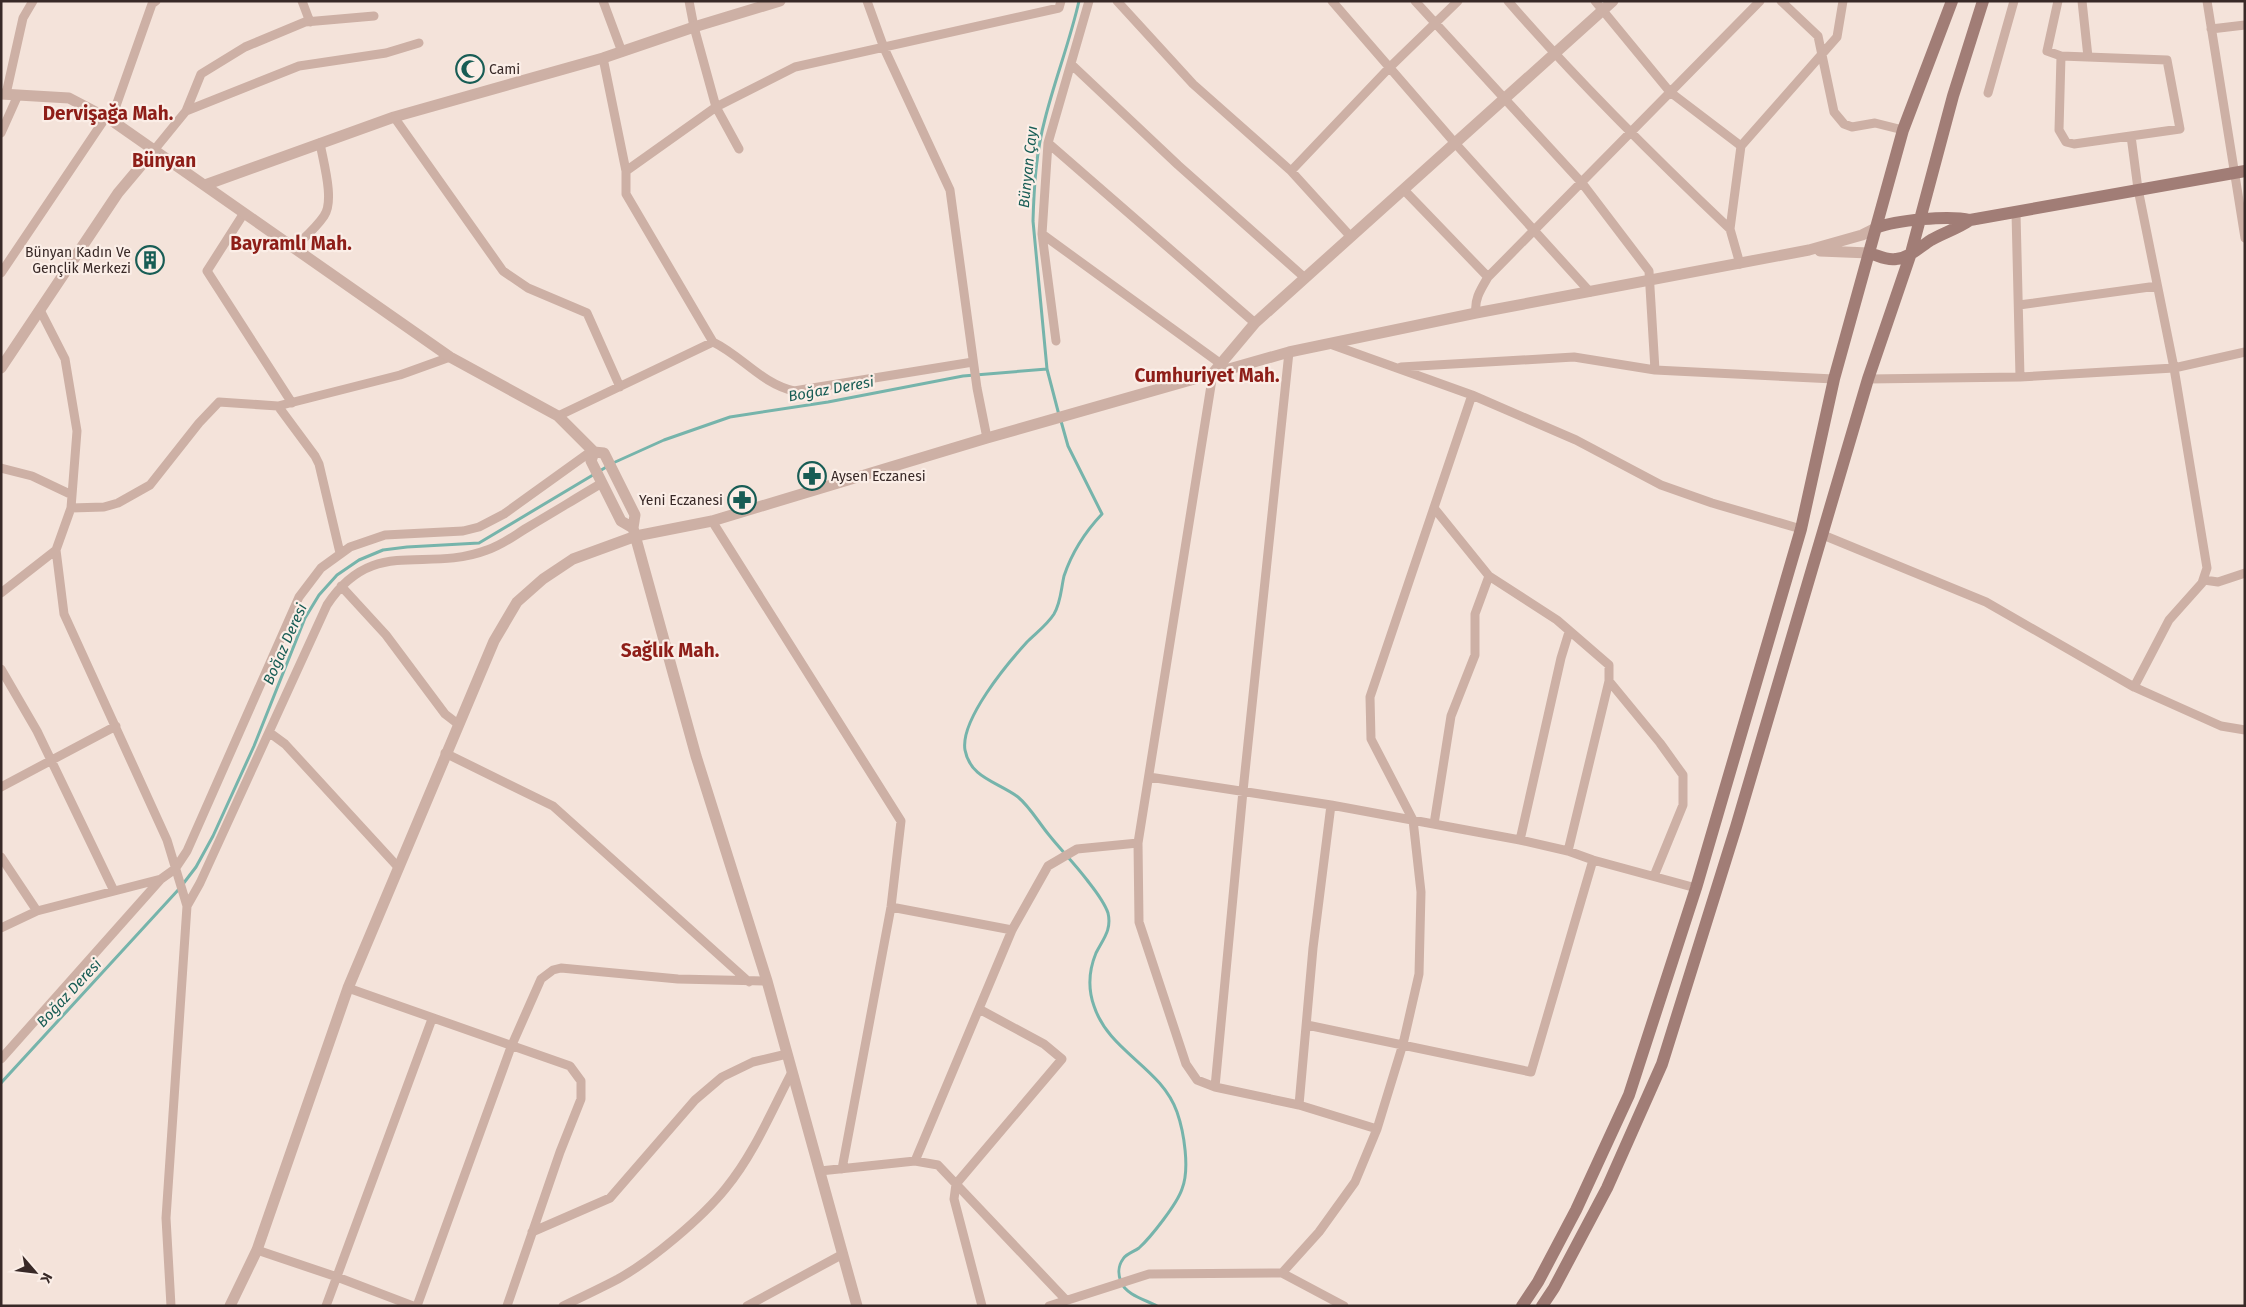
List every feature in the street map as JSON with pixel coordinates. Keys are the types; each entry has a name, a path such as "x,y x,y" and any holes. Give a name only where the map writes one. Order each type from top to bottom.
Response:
{"main road":[{"path":"1522,1306 1538,1282 1576,1210 1629,1094 1696,888 1801,529 1834,379 1903,130 1952,1"},
{"path":"1542,1306 1554,1288 1608,1188 1662,1064 1736,827 1868,380 1911,254 1953,96 1983,1"},
{"path":"1876,228 1890,223 1957,217 1970,220 2016,213 2138,189 2239,172"},
{"path":"1869,253 1890,260 1897,259 1911,254 1932,239 1957,229 1970,220"}],"street":[{"path":"32,1 22,18 3,94 69,98 109,118 450,357 558,416 613,472 635,515 634,532 696,756 767,981 858,1306"},
{"path":"1,273 109,118 152,4 156,1"},
{"path":"302,1 310,22"},
{"path":"603,1 622,52"},
{"path":"689,1 694,27 716,107 740,149"},
{"path":"205,185 394,117 603,58 694,27 780,1"},
{"path":"867,1 884,48 950,190 973,364 987,438"},
{"path":"626,171 716,107 795,67 1059,8 1061,1"},
{"path":"1056,341 1042,234 1048,142 1072,65 1089,1"},
{"path":"1117,1 1193,84 1290,171 1351,237"},
{"path":"1332,1 1388,68 1590,292"},
{"path":"1415,1 1582,182 1649,271 1655,370"},
{"path":"1290,171 1388,68 1458,1"},
{"path":"1508,1 1555,55 1630,134 1730,229"},
{"path":"1595,1 1670,92 1741,146"},
{"path":"1377,1129 1299,1105 1215,1087 1197,1080 1186,1064 1139,922 1138,843 1217,368 1255,323 1613,1"},
{"path":"1476,313 1475,305 1479,292 1488,277 1760,1"},
{"path":"1781,1 1818,36 1834,112 1838,119 1852,127 1875,123 1903,130"},
{"path":"1740,264 1730,229 1741,146 1837,37 1843,1"},
{"path":"1988,93 2014,1"},
{"path":"2058,1 2047,51 2060,56 2167,60 2180,129 2074,144 2062,139 2059,130 2060,56"},
{"path":"2082,1 2088,57"},
{"path":"2206,1 2239,172 2245,238"},
{"path":"1,368 118,193 186,111 201,74 245,48 304,22 374,16"},
{"path":"2211,29 2245,25"},
{"path":"186,111 299,66 386,53 419,44"},
{"path":"603,58 626,171 626,194 713,342 741,359 764,378 781,388 794,390 973,364"},
{"path":"1072,65 1178,165 1305,278"},
{"path":"1,133 18,95"},
{"path":"394,117 503,271 528,288 587,313 620,386"},
{"path":"2131,136 2138,189 2174,368 2207,568 2204,580 2169,620 2134,687"},
{"path":"1048,142 1255,323"},
{"path":"294,248 328,210 329,195 320,143"},
{"path":"1404,190 1488,277"},
{"path":"244,213 207,271 292,403"},
{"path":"2016,213 2020,378"},
{"path":"230,1306 257,1250 348,988 494,641 517,602 543,579 573,559 634,532 712,521 1217,368 1327,343 1476,313 1809,250 1862,235 1876,228"},
{"path":"1042,234 1217,368"},
{"path":"1809,250 1869,253"},
{"path":"2018,305 2157,286"},
{"path":"40,310 65,359 76,431 71,508 56,550 64,614 167,840 187,906 166,1218 171,1306"},
{"path":"558,416 713,342"},
{"path":"1327,343 1472,395 1576,440 1660,485 1712,504 1801,529"},
{"path":"1215,1087 1243,791 1289,352"},
{"path":"1868,380 2020,378 2174,368 2245,352"},
{"path":"71,508 104,508 118,503 150,485 199,423 219,402 278,406 400,375 450,357"},
{"path":"1396,367 1574,357 1655,370 1834,379"},
{"path":"1282,1273 1319,1232 1355,1182 1377,1129 1403,1044 1420,974 1421,892 1412,820 1371,739 1370,697 1472,395"},
{"path":"278,406 319,464 340,553"},
{"path":"1,1059 161,879 175,869 187,851 299,597 321,568 340,553 361,542 385,535 462,531 479,527 504,514 596,454"},
{"path":"596,454 601,481 621,521 634,532"},
{"path":"1,468 32,476 72,495"},
{"path":"187,906 200,883 270,733 327,605 341,586 362,570 379,562 461,557 490,549 601,481"},
{"path":"1434,508 1488,576 1557,620 1609,665 1609,680 1568,851"},
{"path":"712,521 901,821 891,907 842,1169"},
{"path":"1823,535 1986,602 2134,687 2221,726 2245,730"},
{"path":"1,593 56,550"},
{"path":"2204,580 2218,582 2245,573"},
{"path":"1434,824 1451,716 1475,655 1475,614 1488,576"},
{"path":"341,586 386,635 445,714 458,724"},
{"path":"1520,840 1560,658 1570,632"},
{"path":"1,669 37,731 114,891"},
{"path":"1609,680 1660,742 1684,775 1683,805 1654,876"},
{"path":"1,787 116,726"},
{"path":"270,733 286,744 398,867"},
{"path":"445,754 553,806 749,982"},
{"path":"1149,777 1331,805 1520,840 1568,851 1593,860 1696,888"},
{"path":"1299,1105 1306,1025 1331,805"},
{"path":"915,1161 1012,930 1048,866 1077,849 1138,843"},
{"path":"1,857 37,911"},
{"path":"1306,1025 1531,1072 1593,860"},
{"path":"1,928 37,911 161,879"},
{"path":"891,907 1012,930"},
{"path":"418,1306 511,1047 541,979 553,970 561,968 678,979 767,981"},
{"path":"348,988 511,1047 570,1066 581,1081 581,1099 507,1306"},
{"path":"979,1009 1044,1044 1062,1058 956,1184 954,1200 982,1306"},
{"path":"326,1306 432,1019"},
{"path":"532,1232 610,1198 695,1100 722,1077 753,1062 787,1054"},
{"path":"564,1306 620,1278 655,1253 696,1219 726,1188 750,1151 792,1072"},
{"path":"820,1171 915,1161 938,1165 1066,1300"},
{"path":"257,1250 337,1277 413,1306"},
{"path":"747,1306 843,1254"},
{"path":"1049,1306 1149,1274 1282,1273 1344,1306"}],"waterway":[{"name":"Bünyan Çayı","path":"1059,415 1047,369 1033,221 1034,195 1042,131 1079,1"},
{"name":"Boğaz Deresi","path":"613,463 664,440 730,417 828,402 963,376 1047,369"},
{"path":"1061,421 1068,446 1102,514 1085,535 1071,559 1064,576 1054,614 1008,664 977,708 965,738 965,750 968,759 979,773 1018,797 1026,805 1096,891 1104,904 1108,913 1109,924 1092,966 1090,986 1094,1006 1101,1022 1111,1036 1159,1083 1169,1096 1177,1112 1182,1130 1186,1161 1182,1189 1163,1220 1139,1248 1125,1257 1121,1262 1119,1270 1121,1282 1127,1290 1157,1306"},
{"name":"Boğaz Deresi","path":"183,884 196,867 213,836 254,746 305,618 319,595 337,575 359,560 383,550 479,543 608,466"},
{"name":"Boğaz Deresi","path":"1,1083 179,889"}],"place":[{"name":"Cami","path":"470,69"},
{"name":"Bünyan Kadın Ve Gençlik Merkezi","path":"150,260"},
{"name":"Aysen Eczanesi","path":"812,476"},
{"name":"Yeni Eczanesi","path":"742,500"}],"district":[{"name":"Dervişağa Mah.","path":"108,113"},
{"name":"Bünyan","path":"164,160"},
{"name":"Bayramlı Mah.","path":"291,243"},
{"name":"Cumhuriyet Mah.","path":"1207,375"},
{"name":"Sağlık Mah.","path":"670,650"}]}
